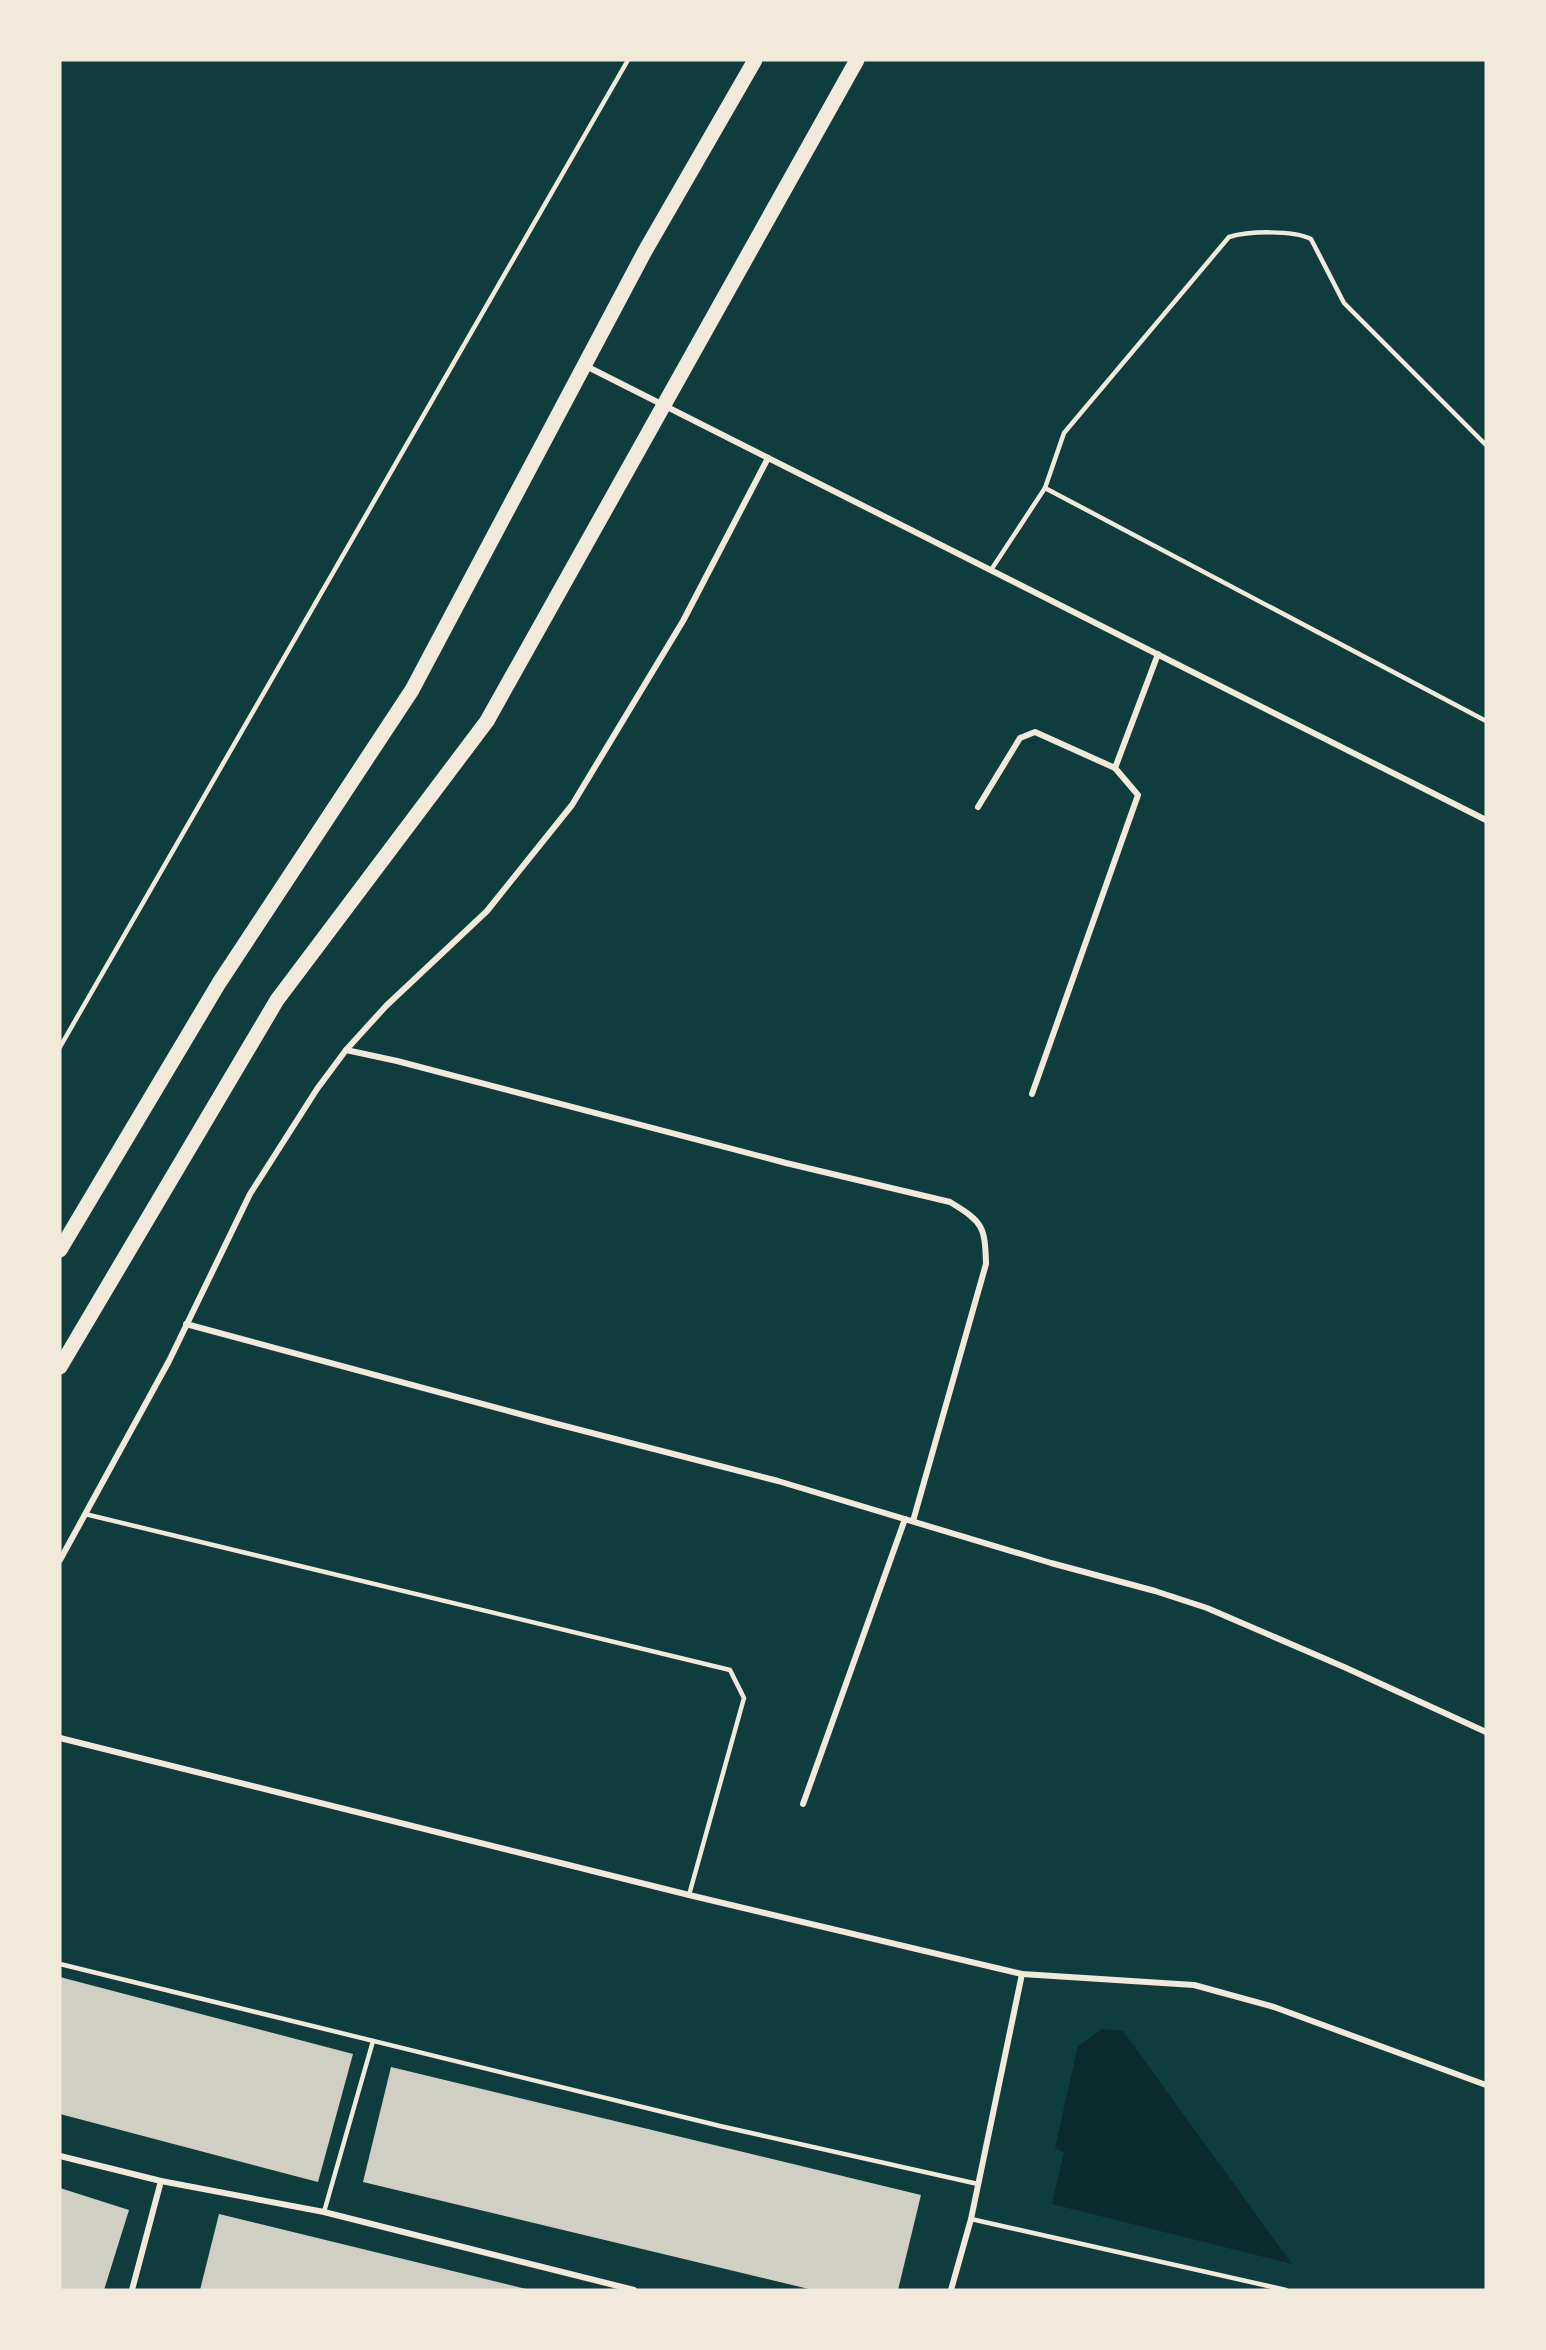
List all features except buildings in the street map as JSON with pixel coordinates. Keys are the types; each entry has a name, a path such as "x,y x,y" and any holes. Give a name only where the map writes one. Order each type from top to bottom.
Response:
{"main road":[{"path":"60,1250 219,983 412,690 645,251 755,60"},
{"path":"60,1367 277,1000 487,721 857,60"}],"street":[{"path":"584,365 1486,820"},
{"path":"60,1560 169,1361 250,1194 317,1089 346,1050 386,1006 488,910 572,805 683,621 768,458"},
{"path":"1115,768 1158,654"},
{"path":"978,807 1020,738 1035,732 1115,768 1138,795 1032,1094"},
{"path":"346,1050 397,1061 786,1163 950,1202 972,1215 985,1235 986,1264 913,1521"},
{"path":"186,1324 553,1424 778,1481 1207,1608 1486,1732"},
{"path":"803,1804 905,1519"},
{"path":"60,1738 689,1895 1022,1974 1194,1985 1274,2007 1486,2085"},
{"path":"951,2290 971,2219 1022,1974"},
{"path":"60,2156 161,2181 324,2212 634,2290"},
{"path":"132,2290 161,2181"},
{"path":"600,2290 602,2282"}],"lane":[{"path":"60,1047 628,60"},
{"path":"991,570 1046,488 1064,433 1229,237 1241,233 1301,235 1311,239 1344,303 1486,445"},
{"path":"1046,488 1486,721"},
{"path":"85,1514 730,1670 744,1698 689,1895"},
{"path":"60,1964 720,2126 978,2184"},
{"path":"324,2212 373,2041"},
{"path":"971,2219 1286,2290"}],"water":[{"path":"1102,2029 1123,2031 1292,2264 1052,2204 1064,2152 1055,2148 1078,2046"}]}
